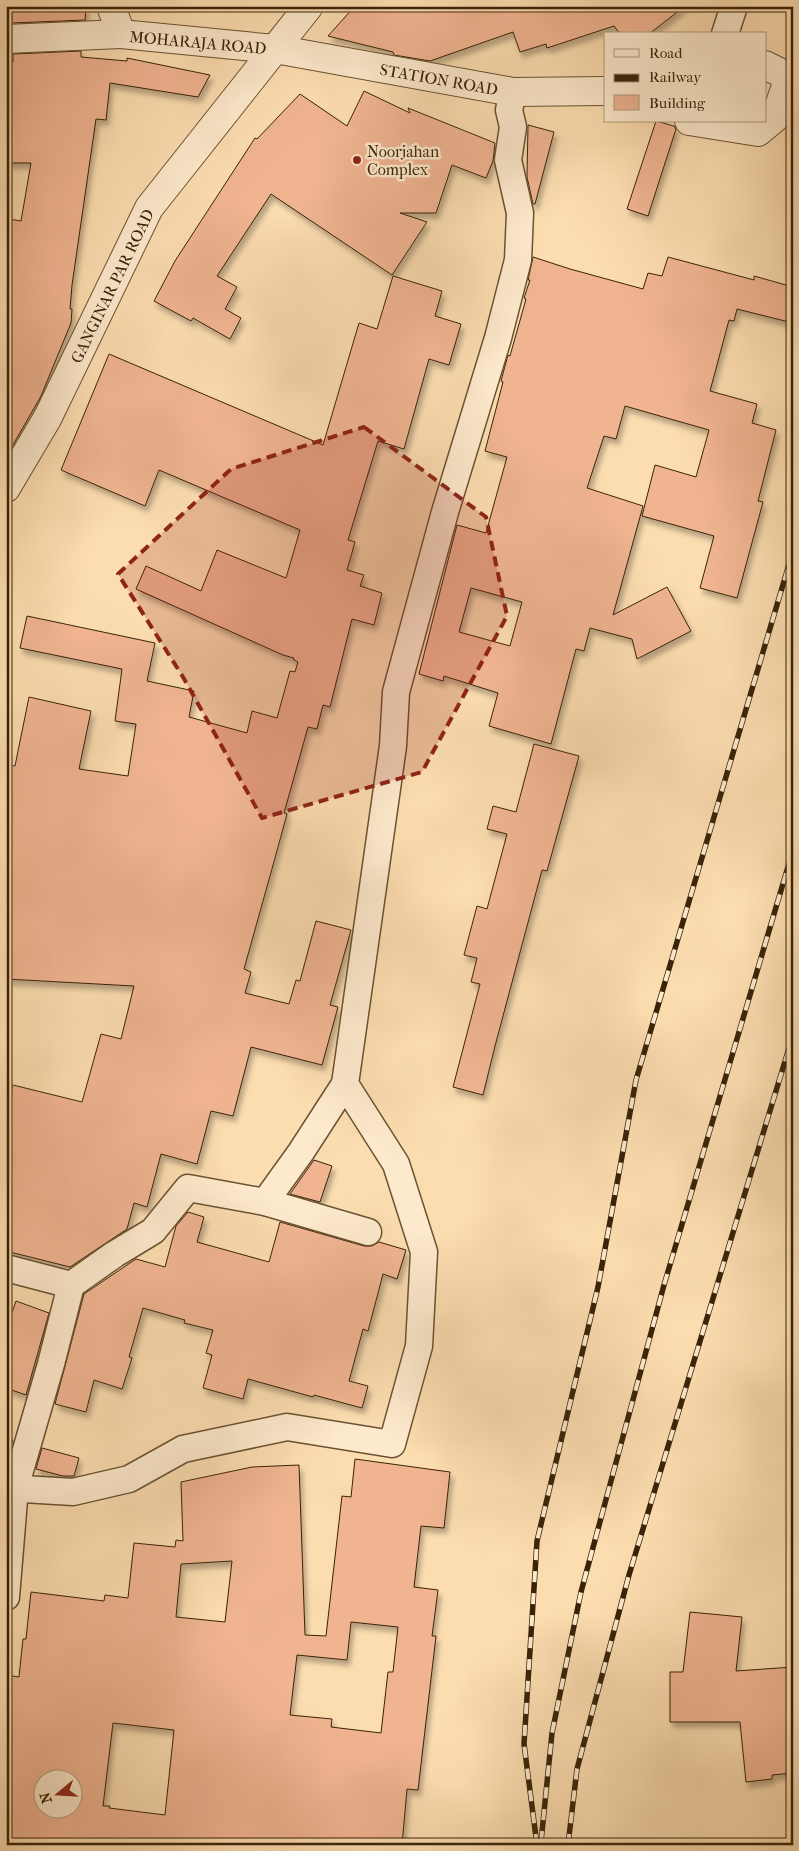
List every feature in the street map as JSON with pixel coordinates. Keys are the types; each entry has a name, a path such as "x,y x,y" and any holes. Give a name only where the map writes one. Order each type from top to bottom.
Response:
{"street":[{"name":"MOHARAJA ROAD","path":"111,6 120,34 275,49"},
{"name":"GANGINAR PAR ROAD","path":"6,488 48,418 149,208 309,6"},
{"path":"727,32 734,6"},
{"path":"6,39 120,34"},
{"name":"STATION ROAD","path":"275,49 513,92 604,91"},
{"path":"695,122 758,132 775,118 782,68"},
{"path":"266,1202 345,1084 393,746 396,692 445,512 498,338 518,260 520,214 508,160 513,127 510,110 513,92"},
{"path":"10,1488 72,1492 129,1479 183,1449 287,1427 392,1444 419,1346 424,1252 396,1164 345,1084"},
{"path":"6,1597 10,1488 51,1364 71,1285 152,1231 188,1188 266,1202 368,1232"},
{"path":"6,1268 71,1285"}],"highlighted area":[{"path":"364,427 486,517 507,616 422,772 262,818 183,677 118,574 231,469"}],"building":[{"path":"34,6 86,6 85,20 12,23 12,9 33,9"},
{"path":"355,6 685,6 652,32 618,32 614,26 547,48 546,44 520,52 513,32 430,61 394,55 393,52 328,36"},
{"path":"81,51 81,57 127,61 127,58 210,75 198,97 110,83 106,120 96,119 72,285 71,323 41,396 6,457 6,239 9,219 21,221 31,163 6,163 6,62 13,62 13,54"},
{"path":"364,91 410,113 408,108 495,143 493,161 486,178 452,165 436,213 400,213 427,222 392,275 271,194 217,276 237,287 225,309 241,318 230,339 193,318 191,321 154,301 175,261 255,138 257,139 300,94 347,126"},
{"path":"656,122 674,126 676,129 648,216 627,209"},
{"path":"528,125 554,132 535,204 533,204 527,177"},
{"path":"533,257 643,289 648,273 662,276 668,257 754,280 754,276 793,287 793,323 737,309 734,321 729,320 710,391 757,404 752,423 776,430 758,501 763,502 737,598 700,588 714,536 642,516 655,465 696,477 709,430 625,406 616,439 604,436 587,488 643,506 613,615 667,587 691,631 637,659 632,639 590,628 584,651 576,649 551,744 489,726 498,693 444,676 443,681 419,674 457,525 486,533 507,457 485,451 508,355 510,356 526,299 524,298 530,280 528,280","holes":["471,588 522,602 510,646 459,632"]},
{"path":"393,276 442,291 435,316 461,324 449,365 429,359 404,449 378,441 348,540 355,542 347,570 364,575 360,586 382,593 374,625 352,619 330,707 323,705 317,729 308,727 284,813 287,814 244,969 251,972 245,993 289,1004 296,980 300,981 316,921 351,930 330,1005 338,1007 322,1065 251,1047 233,1116 211,1111 197,1164 161,1154 147,1207 134,1203 127,1229 70,1267 6,1251 6,1114 13,1085 82,1102 101,1034 121,1039 134,986 6,979 6,764 15,766 29,697 91,711 79,769 128,776 136,724 115,721 122,669 20,648 27,616 155,643 147,681 194,691 189,717 247,733 252,711 277,718 290,671 295,672 298,662 294,658 283,655 136,589 146,566 201,591 217,550 286,578 300,530 159,470 145,506 61,470 109,354 323,445 359,323 377,329"},
{"path":"534,744 579,756 547,871 542,870 483,1095 453,1087 480,984 471,982 477,958 464,955 477,906 487,909 507,834 487,829 493,806 516,812"},
{"path":"314,1160 332,1166 320,1202 290,1194"},
{"path":"188,1212 204,1217 197,1242 269,1262 280,1222 364,1246 372,1246 379,1242 406,1250 397,1279 383,1274 368,1331 363,1329 349,1381 368,1386 362,1408 248,1379 243,1399 203,1388 212,1355 206,1353 213,1330 184,1323 185,1320 143,1308 129,1357 132,1358 122,1389 94,1380 86,1412 55,1404 84,1294 136,1259 165,1267 176,1226"},
{"path":"16,1301 49,1313 26,1395 6,1388 6,1330"},
{"path":"6,1438 13,1440 7,1461 6,1461"},
{"path":"42,1448 79,1458 74,1476 63,1476 36,1469"},
{"path":"355,1459 450,1472 444,1528 421,1526 414,1587 438,1590 432,1636 436,1636 418,1790 407,1789 402,1845 290,1845 242,1839 242,1845 6,1845 6,1675 19,1677 23,1639 26,1639 31,1592 104,1601 105,1595 128,1598 134,1543 175,1547 176,1540 183,1541 181,1482 252,1467 299,1465 305,1635 326,1636 342,1496 351,1497","holes":["232,1561 225,1622 176,1617 181,1564","351,1622 398,1627 393,1672 388,1672 381,1733 331,1727 332,1719 290,1715 297,1655 347,1660","113,1723 174,1730 165,1815 103,1806"]},
{"path":"690,1612 742,1617 736,1671 793,1667 793,1773 772,1775 772,1779 746,1782 740,1722 670,1722 670,1672 683,1672"}],"railway":[{"path":"537,1845 524,1744 537,1541 598,1287 636,1080 793,551"},
{"path":"541,1842 552,1733 581,1592 664,1285 793,850"},
{"path":"568,1845 577,1769 629,1575 793,1035"}],"place":[{"name":"Noorjahan Complex","path":"357,160"}]}
